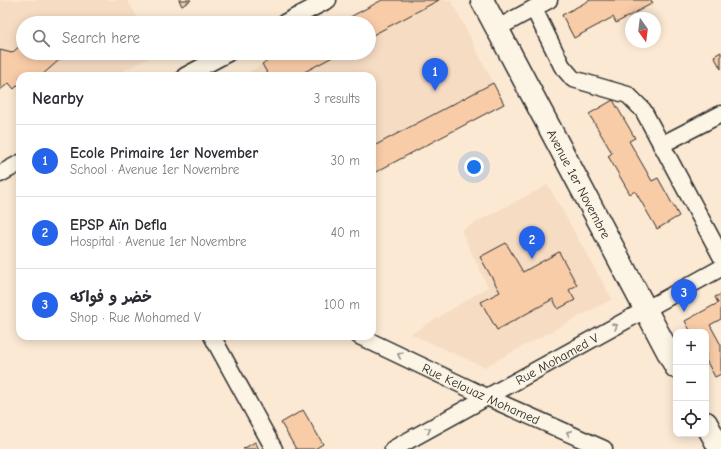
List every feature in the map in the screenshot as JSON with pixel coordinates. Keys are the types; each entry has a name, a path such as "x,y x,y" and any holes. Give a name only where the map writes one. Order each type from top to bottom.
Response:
{"main road":[{"name":"Avenue 1er Novembre","path":"482,0 675,365"},
{"path":"709,429 720,449"}],"street":[{"path":"297,16 328,0"},
{"path":"496,29 549,0"},
{"path":"534,9 562,66 573,78 628,95 643,110 721,256"},
{"path":"192,72 215,60"},
{"path":"661,146 721,114"},
{"name":"Rue Mohamed V","path":"393,449 489,398 645,309 721,268"},
{"path":"214,340 274,449"},
{"name":"Rue Kelouaz Mohamed","path":"367,340 489,398 604,449"}],"shaded area":[{"path":"0,0 127,0 137,16 16,16 16,60 145,60 122,72 16,72 16,87 14,89 9,83 0,90"},
{"path":"382,0 451,0 504,104 376,172 376,72 249,72 271,60 376,60 376,16 373,16"},
{"path":"548,185 612,299 484,367 411,334 488,287 461,230"}],"building":[{"path":"179,0 191,0 182,6"},
{"path":"382,0 439,0 376,33 376,16 352,16"},
{"path":"590,0 651,0 653,3 636,12 625,12 625,18 616,23 613,17 574,38 562,15"},
{"path":"16,49 16,60 59,60 46,72 16,72 16,87 14,89 9,83 0,90 0,50 12,53"},
{"path":"721,52 721,69 714,56"},
{"path":"270,60 327,60 304,72 267,72 262,64"},
{"path":"493,83 504,104 376,172 376,145"},
{"path":"613,100 635,138 629,141 652,181 658,178 679,216 657,229 635,191 630,194 608,156 612,153 589,114"},
{"path":"506,243 523,272 559,252 577,285 569,290 575,300 558,309 553,299 497,330 481,302 500,292 480,257"},
{"path":"721,294 721,319 710,325 721,345 721,374 715,377 709,366 709,329 689,329 685,321 718,303 715,297"},
{"path":"303,410 323,444 315,449 296,449 281,423"},
{"path":"255,442 259,449 243,449"}],"place":[{"name":"Ecole Primaire 1er November","path":"435,91"},
{"name":"EPSP Aïn Defla","path":"532,259"},
{"name":"خضر و فواكه","path":"684,312"}]}
